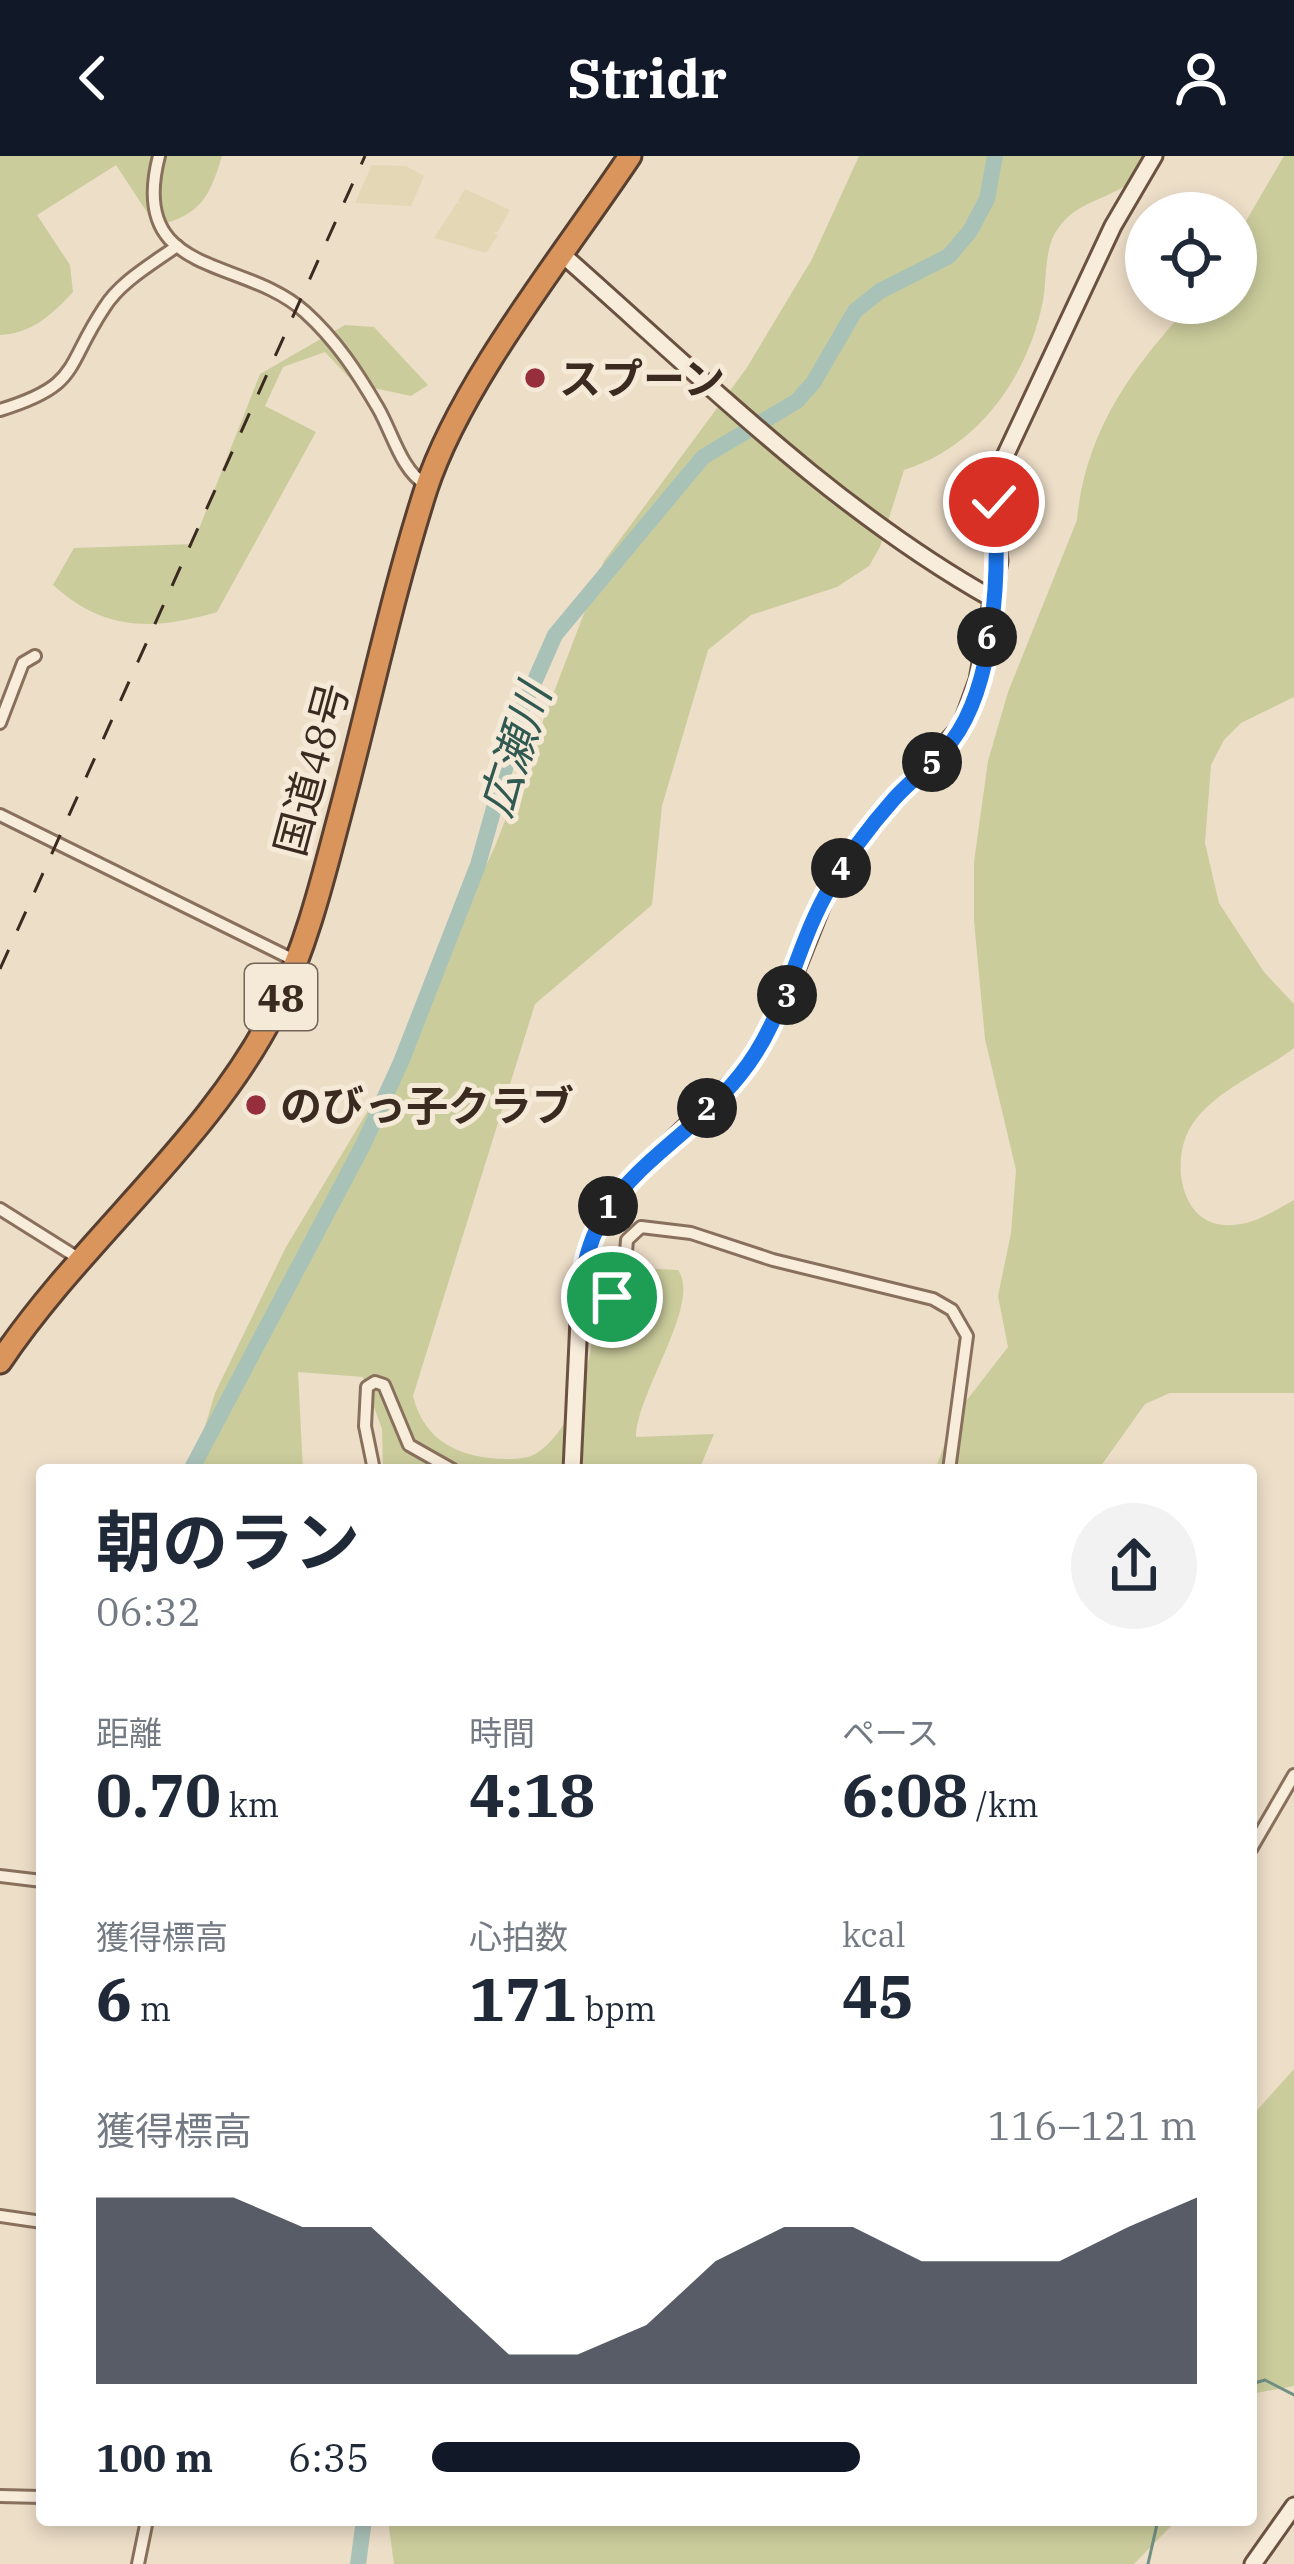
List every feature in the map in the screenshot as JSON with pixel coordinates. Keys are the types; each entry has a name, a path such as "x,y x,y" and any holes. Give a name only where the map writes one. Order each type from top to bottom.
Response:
{"highway":[{"name":"国道48号","path":"0,1363 78,1258 227,1088 273,1014 296,961 332,846 427,486 480,382 630,156"}],"street":[{"path":"159,156 155,212 163,231 211,269 274,291 324,329 365,386 411,476 427,486"},
{"path":"574,1464 580,1306 586,1249 597,1223 628,1183 743,1072 778,1015 826,892 842,866 895,797 961,727 978,680 994,599 999,561 994,502 998,470 1113,226 1154,156"},
{"path":"0,410 46,392 64,378 77,364 105,305 177,246"},
{"path":"564,256 837,494 910,548 994,599"},
{"path":"0,723 22,663 34,656"},
{"path":"0,814 296,961"},
{"path":"0,1209 78,1258"},
{"path":"580,1306 604,1303 619,1289 627,1240 641,1227 691,1233 773,1260 933,1300 952,1310 967,1336 950,1464"},
{"path":"373,1464 365,1403 367,1387 375,1382 384,1385 409,1445 442,1464"},
{"path":"1257,1839 1294,1775"},
{"path":"0,1876 36,1880"},
{"path":"0,2216 36,2221"},
{"path":"0,2496 36,2497"},
{"path":"1252,2564 1294,2506"},
{"path":"138,2564 146,2526"}],"shaded area":[{"path":"372,165 406,166 424,176 411,206 355,203"},
{"path":"465,189 510,210 498,232 493,232 498,235 486,253 434,238 457,203 463,204 458,201"}],"green space":[{"path":"0,156 222,156 201,203 171,222 156,226 116,165 37,215 70,265 73,292 41,321 0,335"},
{"path":"859,156 1160,156 1130,183 1072,214 1057,230 1026,356 977,426 931,459 904,470 880,547 869,566 837,587 751,615 708,650 662,806 652,905 535,1004 413,1396 418,1412 435,1436 459,1451 505,1459 537,1453 562,1427 584,1379 593,1331 596,1266 678,1270 682,1304 646,1397 636,1437 714,1434 702,1464 383,1464 382,1429 363,1377 298,1372 303,1464 194,1464 215,1393 286,1247 390,1074 496,844 604,561 746,369 812,259"},
{"path":"1284,156 1294,156 1294,697 1241,723 1224,740 1211,765 1205,843 1219,903 1264,972 1294,1004 1294,1048 1199,1115 1184,1142 1181,1173 1189,1202 1210,1222 1244,1224 1294,1200 1294,1393 1170,1393 1145,1404 1102,1464 937,1464 956,1414 1008,1347 998,1296 1011,1233 1016,1170 985,1039 974,921 974,862 988,761 1008,692 1077,520 1101,429 1150,351 1174,324 1257,324 1257,202"},
{"path":"345,325 374,327 428,385 411,396 355,384 325,352 283,367 265,406 316,432 217,612 171,622 130,623 91,611 53,585 74,548 193,544 260,374"},
{"path":"1294,2069 1294,2386 1257,2393 1257,2110"},
{"path":"389,2526 1171,2526 1134,2564 394,2564"}],"waterway":[{"name":"広瀬川","path":"194,1464 363,1145 401,1062 478,865 521,712 555,635 703,457 797,401 813,383 855,311 880,291 949,256 970,231 987,199 995,156"},
{"path":"1257,2382 1265,2380 1294,2395"},
{"name":"広瀬川","path":"358,2564 363,2526"},
{"path":"1148,2564 1157,2526"}],"railway":[{"path":"0,969 365,156"}],"place":[{"name":"スプーン","path":"535,378"},
{"name":"のびっ子クラブ","path":"256,1105"}],"route":[{"path":"612,1297 604,1303 580,1306 586,1249 597,1223 628,1183 743,1072 778,1015 826,892 842,866 895,797 953,740 968,714 999,561 994,502"}]}
